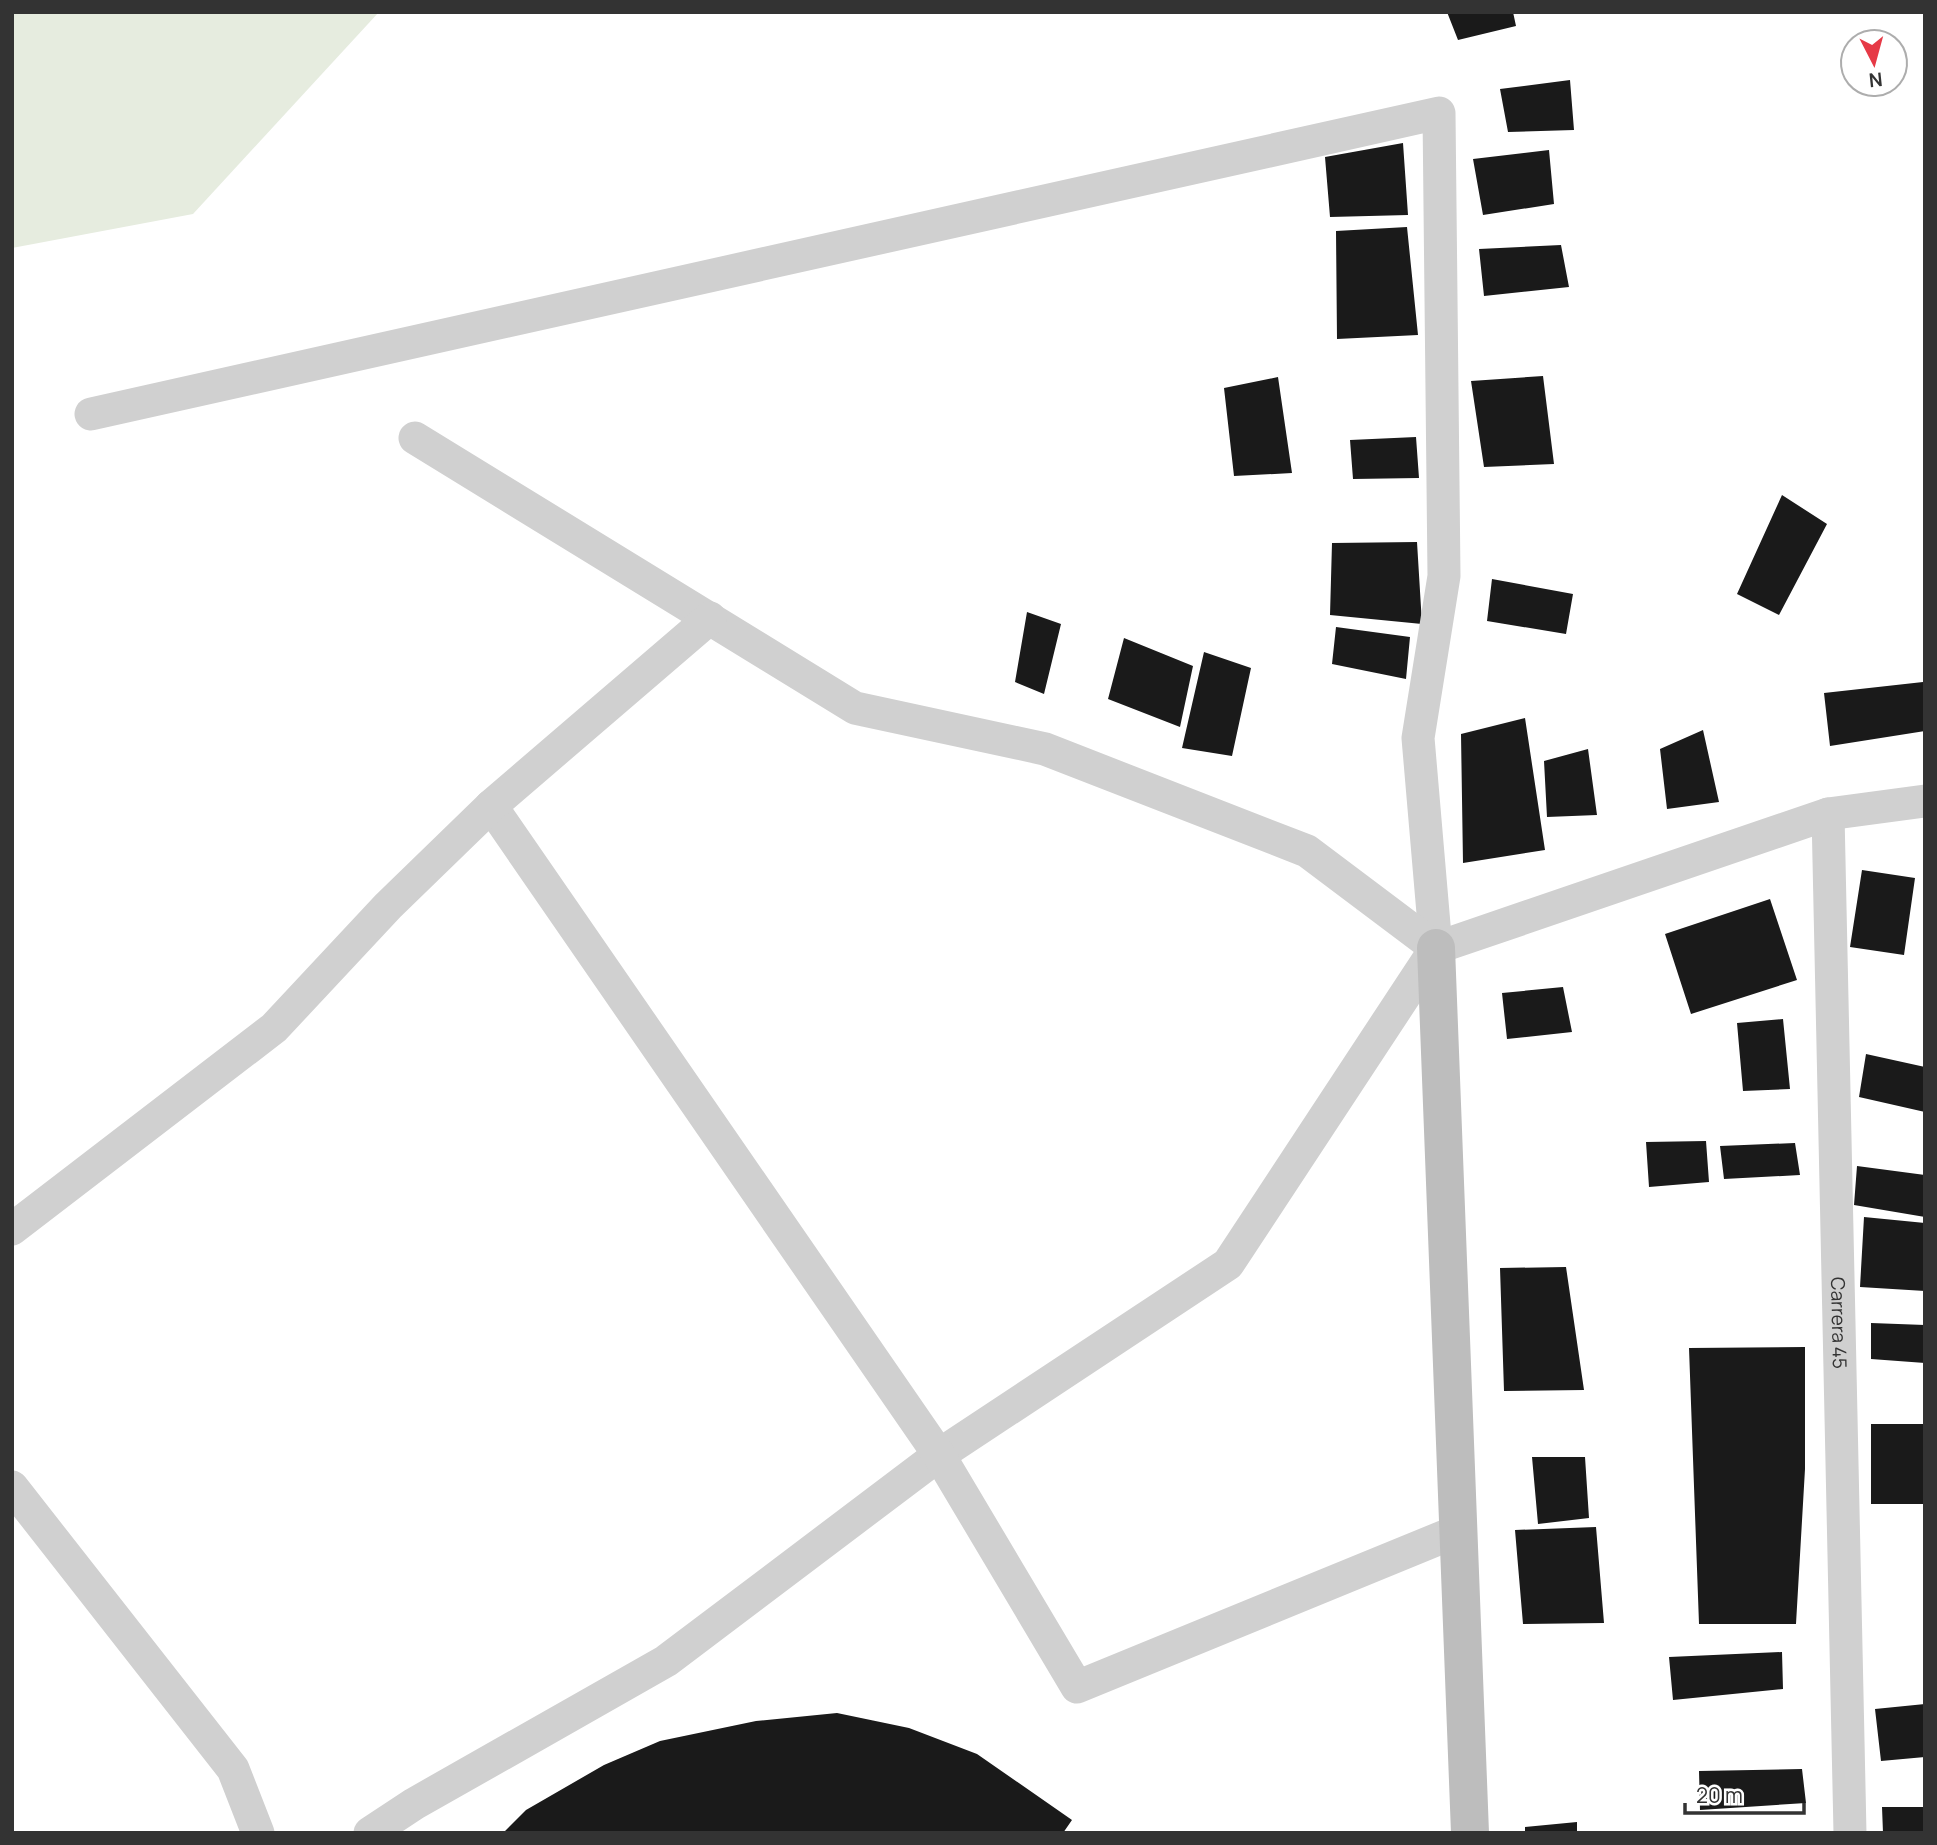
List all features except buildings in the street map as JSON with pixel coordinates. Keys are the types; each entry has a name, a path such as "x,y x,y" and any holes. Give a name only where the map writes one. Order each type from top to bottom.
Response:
{"street":[{"path":"91,414 1439,113 1444,576 1418,738 1436,948 1470,1833"},
{"path":"415,438 855,708 1045,749 1307,851 1436,948"},
{"path":"12,1228 275,1028 388,906 491,806 710,618"},
{"path":"370,1833 414,1804 666,1661 939,1455 1228,1264 1436,948 1828,814 1925,801"},
{"path":"491,806 939,1455 1077,1687 1460,1530"},
{"name":"Carrera 45","path":"1828,814 1850,1833"},
{"path":"12,1487 233,1769 258,1833"}],"shaded area":[{"path":"12,12 379,12 193,214 12,248"}]}
